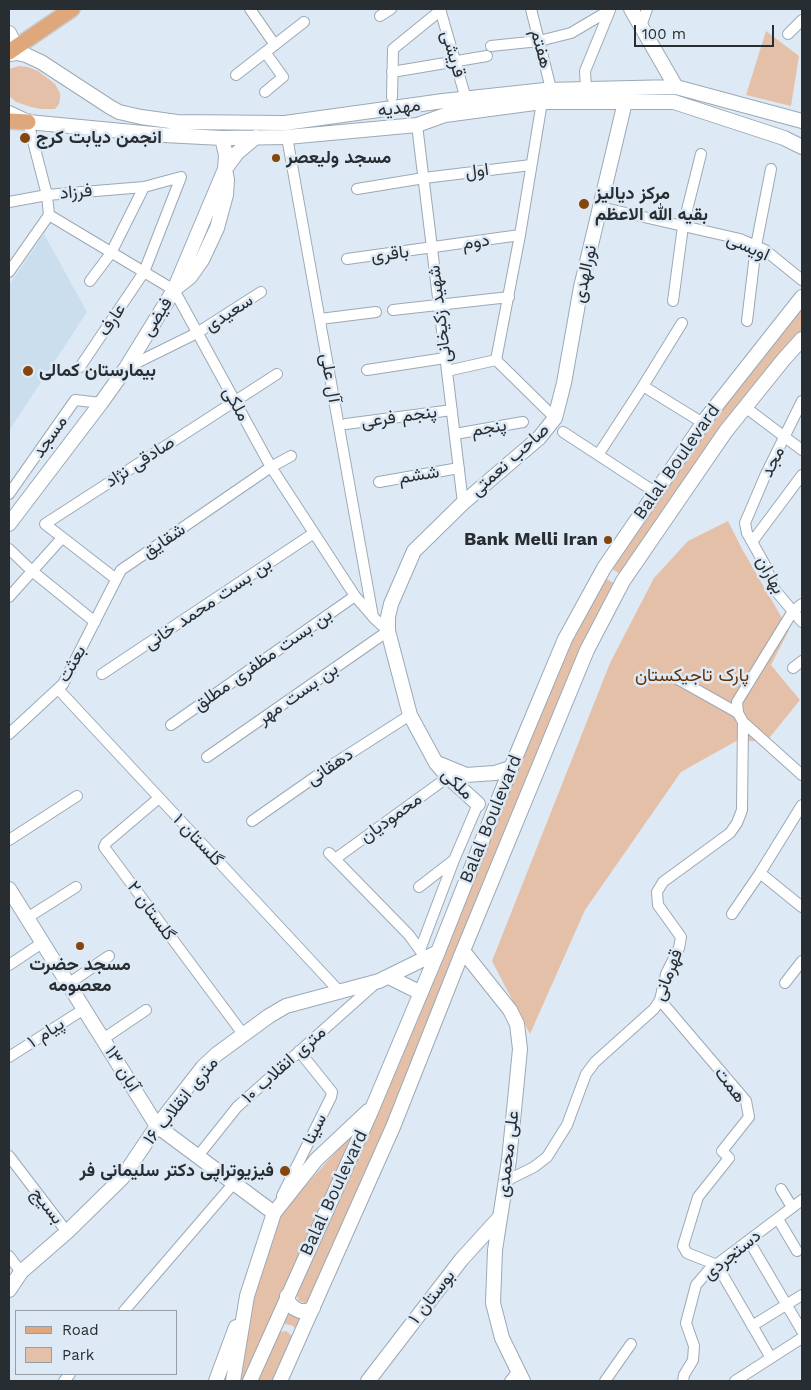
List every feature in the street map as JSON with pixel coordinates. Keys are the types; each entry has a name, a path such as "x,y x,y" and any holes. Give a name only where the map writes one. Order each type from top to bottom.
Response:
{"main road":[{"path":"14,48 72,9"},
{"path":"631,9 676,86"},
{"name":"مهدیه","path":"14,48 41,62 115,110 141,117 177,122 285,123 552,89 676,86 802,122"},
{"name":"مهدیه","path":"9,113 28,122 164,136 222,138 287,137 417,124 445,115 542,102 674,102 784,138 802,147"},
{"name":"نورالهدی","path":"555,418 564,383 581,287 625,102"},
{"path":"9,122 28,122"},
{"path":"225,169 237,152 256,137"},
{"path":"222,138 226,155 225,169"},
{"name":"فیضی","path":"9,524 126,368 174,290 190,277 198,266 217,228 226,195 227,180 225,169"},
{"name":"Balal Boulevard","path":"250,1381 421,993 428,953 488,823 566,639 604,568 655,492 703,423 802,297"},
{"name":"Balal Boulevard","path":"280,1381 393,1127 587,650 623,581 726,431 784,358 802,339"},
{"name":"صاحب نعمتی","path":"389,635 388,617 391,604 414,551 463,503 539,438 555,418"},
{"name":"ملکی","path":"389,635 410,715 436,763 448,777 478,804"},
{"name":"ملکی","path":"436,763 466,775 495,773 511,768"},
{"path":"488,823 496,820 504,821 512,827 512,832"},
{"name":"۱۳ آبان","path":"9,889 157,1126 274,1213"},
{"name":"علی محمدی","path":"463,951 510,1010 517,1024 520,1049 506,1181 495,1250 493,1303 502,1338 517,1378"},
{"name":"۱۶ متری انقلاب","path":"13,1282 122,1178 157,1126 203,1067 243,1034 286,1006 384,979 428,953"},
{"path":"384,979 421,993"},
{"path":"216,1381 247,1296 274,1213 316,1160 373,1105"},
{"name":"بوستان ۱","path":"368,1381 461,1260 500,1216"},
{"path":"233,1381 247,1296"},
{"path":"286,1296 289,1303 300,1311 307,1311 313,1308"}],"street":[{"path":"250,9 275,44"},
{"path":"380,16 391,9"},
{"path":"392,97 393,49 441,9"},
{"name":"قریشی","path":"441,9 466,99"},
{"name":"هفتم","path":"531,9 552,89"},
{"path":"392,72 455,60 571,33 611,9"},
{"path":"586,89 586,72 611,9"},
{"path":"641,26 647,9"},
{"path":"788,34 802,20"},
{"path":"236,75 304,22"},
{"path":"265,52 283,77 265,92"},
{"path":"447,371 496,360 509,297 542,102"},
{"path":"9,272 50,216 47,195 28,122"},
{"name":"شهید زکیخانی","path":"417,124 463,503"},
{"name":"آل علی","path":"287,137 374,618"},
{"path":"673,301 683,226 701,154"},
{"name":"اول","path":"357,189 424,178 531,165"},
{"path":"747,321 756,246 771,169"},
{"name":"فرزاد","path":"9,202 47,195 144,187 181,177"},
{"name":"فیضی","path":"144,272 181,177"},
{"path":"90,281 111,253 144,187"},
{"name":"اویسی","path":"600,207 740,239 765,250 802,280"},
{"path":"50,216 174,290"},
{"name":"دوم","path":"432,248 520,235"},
{"name":"باقری","path":"347,259 432,248"},
{"name":"عارف","path":"80,367 144,272"},
{"name":"ملکی","path":"174,290 271,467 356,596 389,635"},
{"name":"سعیدی","path":"126,368 197,333 260,292"},
{"path":"393,310 509,297"},
{"path":"320,319 376,312"},
{"path":"598,454 682,323"},
{"path":"367,370 446,358"},
{"name":"صاحب نعمتی","path":"496,360 555,418"},
{"name":"صادقی نژاد","path":"62,538 45,524 277,374"},
{"path":"643,386 703,423"},
{"name":"مسجد","path":"9,494 75,400 101,403"},
{"name":"مجد","path":"745,523 765,476 802,401"},
{"path":"745,407 802,450"},
{"name":"پنجم فرعی","path":"346,424 452,410"},
{"name":"پنجم","path":"455,434 523,422"},
{"path":"564,432 655,492"},
{"name":"شقایق","path":"116,579 121,570 271,467 291,456"},
{"name":"ششم","path":"379,482 459,468"},
{"path":"752,542 802,476"},
{"name":"بهاران","path":"745,523 747,533 775,590 802,622"},
{"name":"بن بست محمد خانی","path":"102,674 314,533"},
{"path":"9,597 62,538 116,579"},
{"path":"9,549 32,571 95,622"},
{"name":"بعثت","path":"9,734 64,684 116,579"},
{"name":"بن بست مظفری مطلق","path":"171,725 356,596"},
{"path":"740,718 737,702 793,611 802,604"},
{"name":"بن بست مهر","path":"207,756 389,635"},
{"path":"793,668 802,661"},
{"path":"674,677 740,718 802,775"},
{"name":"گلستان ۱","path":"58,689 339,991"},
{"name":"دهقانی","path":"252,821 410,715"},
{"name":"قهرمانی","path":"506,1181 547,1158 567,1125 586,1074 595,1062 654,1009 660,1000 666,974 680,948 681,936 658,905 657,892 664,882 730,833 737,823 742,810 740,718"},
{"name":"محمودیان","path":"428,953 332,856 448,777"},
{"path":"9,840 77,796"},
{"name":"گلستان ۲","path":"159,798 106,843 104,847 243,1034"},
{"path":"428,953 454,860 478,804"},
{"path":"732,914 802,805"},
{"path":"419,887 454,860"},
{"path":"760,873 802,907"},
{"path":"27,918 76,886"},
{"path":"9,965 42,943"},
{"path":"68,984 109,956"},
{"path":"785,983 802,961"},
{"name":"۱۰ متری انقلاب","path":"198,1156 237,1107 299,1050 384,979"},
{"name":"همت","path":"660,1000 746,1101 749,1117 722,1151 729,1158 698,1197 683,1246 687,1253 717,1264"},
{"name":"پیام ۱","path":"9,1057 84,1009"},
{"path":"103,1039 146,1010"},
{"name":"سینا","path":"274,1213 332,1092 299,1050"},
{"name":"بسیج","path":"9,1156 67,1232"},
{"path":"125,1310 234,1183"},
{"path":"781,1189 792,1208"},
{"name":"دستجردی","path":"683,1381 684,1375 693,1360 694,1346 686,1323 696,1285 708,1271 802,1200"},
{"path":"778,1218 797,1251"},
{"path":"749,1241 802,1331"},
{"path":"9,1256 13,1282"},
{"path":"717,1264 771,1358"},
{"path":"752,1326 802,1296"},
{"path":"736,1381 802,1338"},
{"path":"605,1381 631,1344"}],"shaded area":[{"name":"بیمارستان کمالی","path":"44,234 87,312 9,431 9,285"}],"green space":[{"path":"766,31 799,56 791,106 746,95"},
{"path":"19,66 38,71 55,84 60,93 60,99 55,109 31,107 16,102 9,96 9,69"},
{"path":"802,309 802,330 780,354 622,575 610,568 719,410"},
{"name":"پارک تاجیکستان","path":"728,521 789,630 771,665 800,700 766,742 738,740 681,772 585,910 530,1034 492,961 610,663 654,578 688,541"},
{"path":"605,578 617,585 311,1300 305,1303 299,1301 296,1293 541,708 571,640"},
{"path":"360,1125 246,1381 237,1381 252,1297 279,1215"},
{"path":"286,1304 305,1313 298,1332 293,1326 282,1323"},
{"path":"286,1331 294,1337 274,1381 257,1381 277,1336 280,1332"}],"place":[{"name":"انجمن دیابت کرج","path":"25,138"},
{"name":"مسجد ولیعصر","path":"276,158"},
{"name":"مرکز دیالیز بقیه الله الاعظم","path":"584,204"},
{"name":"بیمارستان کمالی","path":"28,371"},
{"name":"Bank Melli Iran","path":"608,540"},
{"name":"مسجد حضرت معصومه","path":"80,946"},
{"name":"فیزیوتراپی دکتر سلیمانی فر","path":"285,1171"}]}
